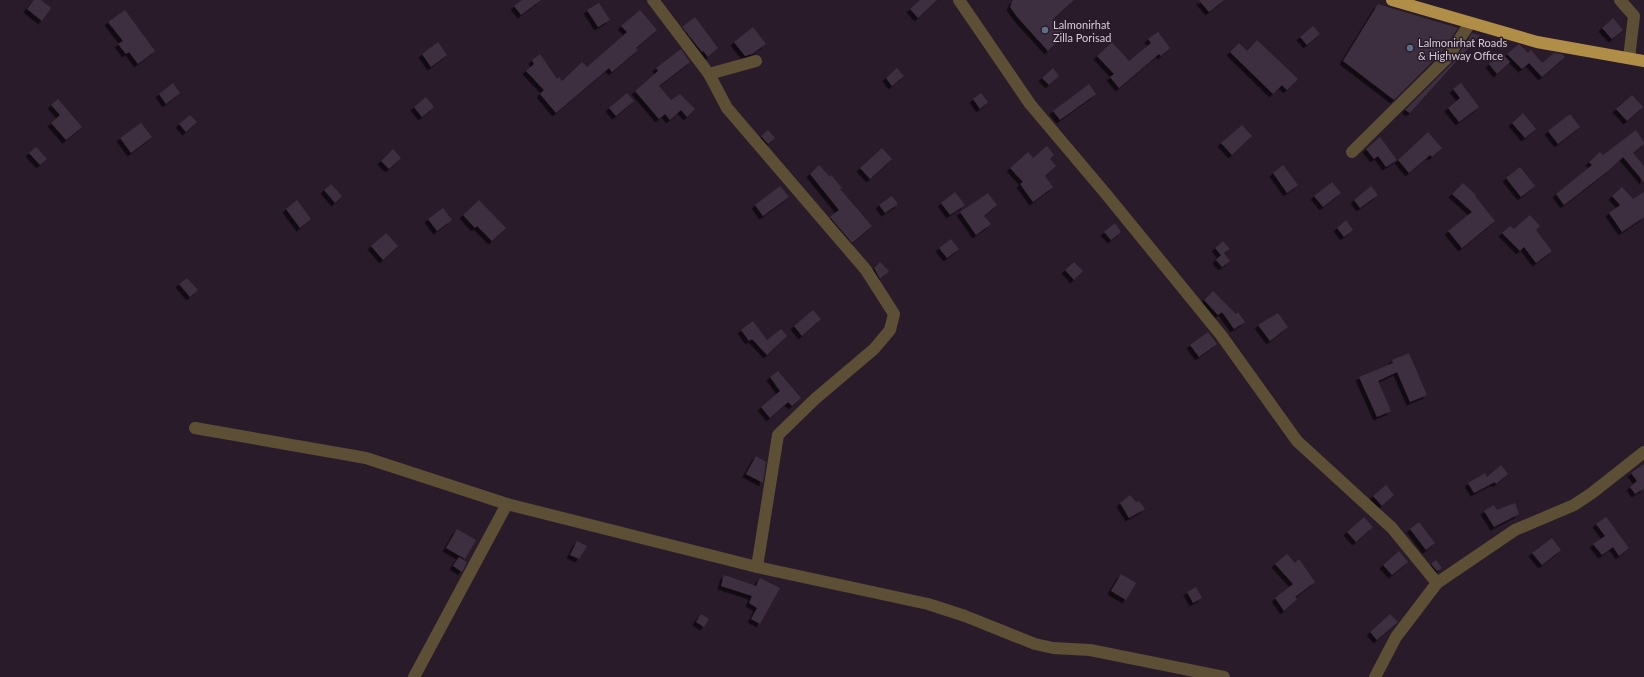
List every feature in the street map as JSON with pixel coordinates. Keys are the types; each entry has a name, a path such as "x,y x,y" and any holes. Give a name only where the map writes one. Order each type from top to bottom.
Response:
{"highway":[{"path":"1392,0 1537,42 1644,61"}],"street":[{"path":"653,0 709,74 727,108 866,270 894,314 890,330 874,349 815,399 778,435 757,566"},
{"path":"959,0 1030,104 1106,194 1221,335 1297,441 1392,528 1437,583"},
{"path":"1620,0 1634,16 1629,58"},
{"path":"1352,152 1448,57 1470,23"},
{"path":"709,74 756,61"},
{"path":"195,428 366,458 507,504 757,566 928,604 965,616 1035,644 1053,648 1090,650 1224,677"},
{"path":"1375,677 1396,637 1437,583 1515,530 1574,505 1592,493 1644,452"},
{"path":"414,677 507,504"}],"building":[{"path":"34,0 41,0 51,8 42,21 27,9"},
{"path":"522,0 541,0 521,15 514,6"},
{"path":"920,0 937,0 918,18 910,9"},
{"name":"Lalmonirhat Zilla Porisad","path":"1013,0 1074,0 1052,20 1065,34 1048,51 1010,7"},
{"path":"1199,0 1224,0 1209,12"},
{"path":"599,3 610,20 598,27 587,10"},
{"name":"Lalmonirhat Roads & Highway Office","path":"1378,4 1458,28 1442,52 1394,100 1343,61"},
{"path":"125,10 155,51 138,64 129,52 126,54 118,44 123,41 108,22"},
{"path":"640,10 657,30 636,48 638,50 612,72 609,68 556,113 540,94 544,90 526,71 534,64 532,60 540,54 557,79 559,77 562,81 582,62 587,67 627,32 621,26"},
{"path":"695,17 718,48 708,57 703,51 702,52 682,27"},
{"path":"1613,18 1623,30 1612,39 1602,28"},
{"path":"1313,26 1320,34 1307,45 1300,37"},
{"path":"753,27 766,44 752,54 745,56 734,42"},
{"path":"1158,32 1170,48 1161,56 1159,54 1119,88 1110,77 1114,74 1097,56 1112,42 1129,61 1151,43 1148,39"},
{"path":"1472,33 1480,35 1410,113 1405,110 1453,62"},
{"path":"1257,40 1298,79 1287,90 1282,85 1273,94 1230,52 1239,43 1247,51"},
{"path":"438,42 447,55 431,67 422,54"},
{"path":"1519,44 1528,53 1531,50 1542,63 1554,53 1562,54 1565,57 1542,77 1529,63 1522,69 1507,54"},
{"path":"681,49 690,62 659,86 671,100 680,94 695,109 687,117 681,110 670,120 665,114 659,119 635,91 658,71 656,68"},
{"path":"1502,53 1510,62 1497,74 1489,64"},
{"path":"897,68 904,76 892,86 886,78"},
{"path":"1053,68 1059,76 1049,85 1042,78"},
{"path":"173,83 180,93 166,104 159,94"},
{"path":"1461,83 1479,107 1459,122 1448,108 1460,98 1453,89"},
{"path":"1089,84 1096,94 1060,120 1053,111"},
{"path":"627,93 634,101 616,116 609,108"},
{"path":"981,93 988,102 980,109 973,99"},
{"path":"1632,95 1643,107 1627,121 1616,109"},
{"path":"426,97 434,107 422,117 414,107"},
{"path":"58,99 82,127 66,140 51,123 60,115 51,105"},
{"path":"1523,113 1536,129 1525,138 1512,123"},
{"path":"1570,114 1580,127 1558,144 1548,131"},
{"path":"190,115 197,122 186,132 179,124"},
{"path":"141,123 152,137 131,153 120,138"},
{"path":"1242,125 1252,136 1232,155 1221,143"},
{"path":"768,130 775,138 768,144 761,136"},
{"path":"1636,130 1644,144 1633,153 1644,166 1644,182 1623,157 1608,171 1564,205 1556,194 1592,165 1589,162 1600,152 1603,155"},
{"path":"1428,132 1442,148 1432,157 1430,155 1409,173 1398,160"},
{"path":"1380,137 1397,160 1386,167 1378,156 1374,159 1366,149"},
{"path":"1047,146 1054,155 1050,159 1056,166 1045,176 1053,187 1033,202 1020,184 1023,182 1010,168 1028,152 1033,158"},
{"path":"36,147 47,159 40,165 29,153"},
{"path":"882,148 892,159 870,179 860,168"},
{"path":"393,149 401,158 389,169 381,161"},
{"path":"819,165 830,177 831,175 842,188 840,189 872,226 852,243 830,217 839,210 810,174"},
{"path":"1283,165 1298,185 1287,193 1273,173"},
{"path":"1520,167 1535,186 1521,197 1506,178"},
{"path":"1332,182 1341,193 1323,207 1314,196"},
{"path":"1463,183 1476,195 1475,196 1495,221 1462,248 1448,231 1472,212 1452,194"},
{"path":"331,184 342,196 335,203 324,190"},
{"path":"780,186 789,197 763,216 755,205"},
{"path":"1371,186 1378,195 1360,208 1354,200"},
{"path":"1622,187 1633,199 1644,192 1644,217 1622,232 1609,213 1620,205 1612,196"},
{"path":"955,192 965,205 950,215 941,203"},
{"path":"988,193 997,205 984,216 991,224 976,235 960,212"},
{"path":"892,196 898,204 885,213 879,205"},
{"path":"297,200 311,219 300,228 286,209"},
{"path":"479,200 506,228 492,241 477,226 475,228 463,215"},
{"path":"443,208 452,220 437,231 428,219"},
{"path":"1530,215 1540,226 1536,230 1552,251 1536,263 1524,247 1520,251 1502,233 1510,226 1514,229"},
{"path":"1346,220 1353,230 1344,237 1337,228"},
{"path":"1115,223 1121,232 1111,240 1104,232"},
{"path":"386,233 398,246 383,260 371,246"},
{"path":"951,239 959,249 947,258 939,248"},
{"path":"1223,241 1230,249 1224,253 1230,261 1222,267 1216,260 1221,255 1215,248"},
{"path":"880,262 889,271 880,279 874,268"},
{"path":"1074,262 1083,271 1074,280 1065,270"},
{"path":"187,278 198,290 190,297 179,284"},
{"path":"1213,291 1236,314 1238,312 1245,322 1234,329 1222,312 1218,315 1204,300"},
{"path":"813,310 821,319 802,336 794,326"},
{"path":"1278,313 1288,327 1270,341 1258,325"},
{"path":"753,321 767,340 781,329 787,336 767,355 752,339 749,341 741,330"},
{"path":"1208,332 1217,344 1199,357 1190,345"},
{"path":"1409,353 1427,395 1410,402 1397,372 1378,381 1391,411 1377,417 1359,377 1393,363 1392,360"},
{"path":"778,371 801,398 792,406 788,402 770,418 761,407 780,391 770,377"},
{"path":"756,456 766,462 763,483 746,474"},
{"path":"1644,464 1644,491 1643,489 1635,494 1630,487 1637,481 1631,473"},
{"path":"1501,465 1508,474 1496,484 1495,482 1474,493 1468,483 1485,473 1487,477"},
{"path":"1386,485 1394,495 1382,506 1373,496"},
{"path":"1130,495 1136,502 1139,501 1145,509 1129,518 1120,503"},
{"path":"1515,503 1519,514 1494,527 1484,511 1494,505 1497,510"},
{"path":"1364,517 1373,527 1356,542 1347,532"},
{"path":"1606,517 1629,548 1619,556 1613,547 1602,555 1593,544 1605,536 1596,524"},
{"path":"1419,522 1435,543 1426,550 1410,529"},
{"path":"457,529 476,540 465,559 446,548"},
{"path":"1552,538 1561,550 1542,565 1532,553"},
{"path":"577,541 587,546 579,559 570,555"},
{"path":"1399,551 1408,562 1392,575 1383,565"},
{"path":"1287,554 1295,563 1299,559 1315,582 1295,597 1297,599 1284,611 1275,598 1293,584 1275,564"},
{"path":"459,557 467,562 462,572 453,566"},
{"path":"1436,560 1442,568 1437,571 1431,564"},
{"path":"1121,574 1136,583 1126,600 1111,591"},
{"path":"724,575 756,586 760,578 780,588 760,624 751,619 757,608 749,603 752,596 721,586"},
{"path":"1196,587 1202,598 1193,603 1187,592"},
{"path":"701,614 709,619 704,627 696,622"},
{"path":"1390,614 1398,622 1377,640 1370,632"}],"place":[{"name":"Lalmonirhat Zilla Porisad","path":"1045,30"},
{"name":"Lalmonirhat Roads & Highway Office","path":"1410,48"}]}
